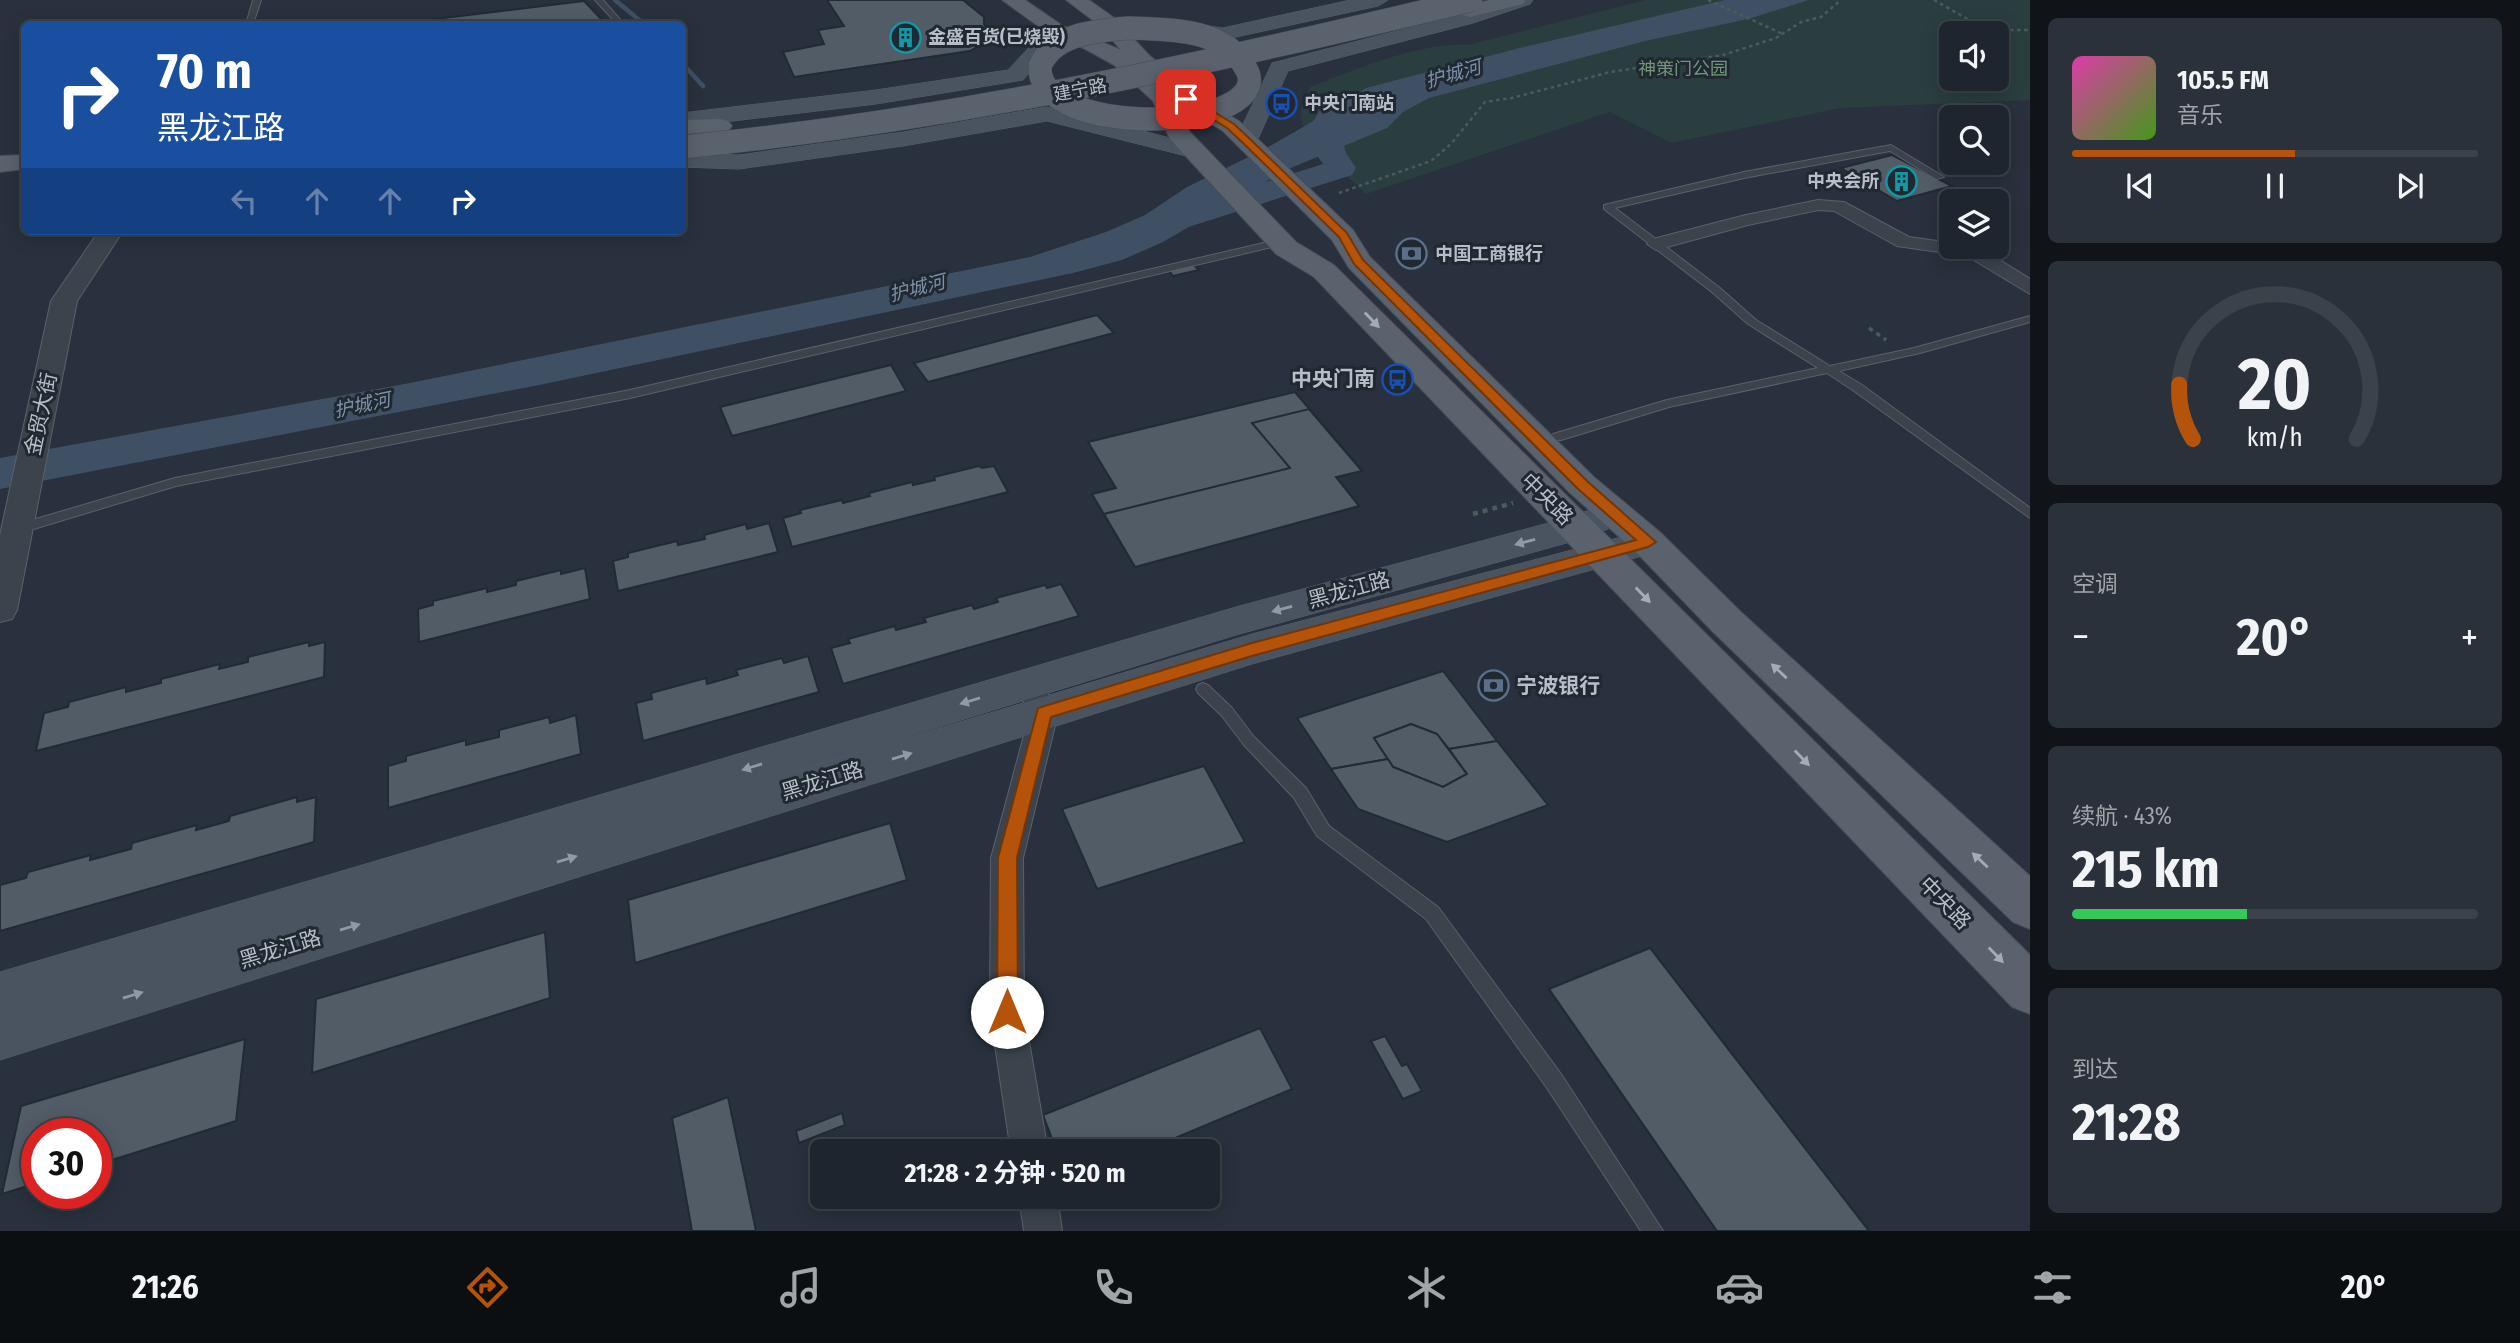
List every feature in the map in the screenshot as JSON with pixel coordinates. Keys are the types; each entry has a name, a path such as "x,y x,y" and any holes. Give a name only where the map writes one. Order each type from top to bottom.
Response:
{"main road":[{"path":"1013,0 1065,33"},
{"path":"1028,0 1065,33"},
{"path":"1053,0 1097,23 1190,34 1216,43 1234,52 1246,64 1250,79 1243,93 1226,105 1191,116 1149,120 1115,117 1085,110 1061,99 1041,80 1039,68 1045,56 1065,33"},
{"path":"1076,0 1097,23"},
{"path":"686,121 876,97 1015,75 1065,33 1097,23 1222,34 1378,0"},
{"path":"1216,43 1412,0"},
{"name":"建宁路","path":"686,136 779,127 1004,94 1195,57 1441,0"},
{"path":"1246,64 1471,5 1516,0"},
{"path":"1247,141 1279,67 1466,19 1524,0"},
{"name":"建宁路","path":"686,147 805,134 1012,104 1471,5"},
{"name":"中央路","path":"1097,23 1186,99 1231,126 1268,162 1288,213 1281,242 1324,271 1597,532"},
{"name":"中央路","path":"1065,33 1122,60 1163,98 1179,134 1215,173 1288,213 1359,262 1597,532 2030,990"},
{"path":"686,127 720,126 876,107 1041,80"},
{"path":"686,158 923,126 1061,99"},
{"path":"686,158 739,162 903,139 1047,114 1195,151"},
{"path":"1191,116 1288,213 1324,271"},
{"path":"0,164 21,162"},
{"path":"0,179 21,177"},
{"name":"黑龙江路","path":"0,995 1036,698 1252,649 1597,532 1648,542"},
{"path":"1648,542 1727,622 2030,907"},
{"name":"黑龙江路","path":"0,1035 1036,698"}],"street":[{"path":"1656,244 1746,220 1818,205 1838,206 1904,242 1972,251 2030,288"},
{"name":"金贸大街","path":"0,610 64,301 108,235"},
{"path":"1028,1139 1007,1012 1007,858 1036,698"},
{"path":"1040,1209 1043,1231"}],"lane":[{"path":"250,21 257,0"},
{"path":"599,0 618,21"},
{"path":"1939,177 1891,148 1744,175 1607,207 1716,290 1752,322 1858,388 2030,514"},
{"path":"17,529 175,482 630,394 1281,242"},
{"path":"1557,437 1667,404 1916,351 2030,319"},
{"path":"1203,689 1300,793 1323,831 1432,913 1554,1081 1653,1231"}],"path":[{"path":"1708,0 1783,34"},
{"path":"1339,193 1431,161 1451,144 1485,102 1512,98 1610,72 1723,55 1783,34 1801,22 1821,17 1841,0"},
{"path":"1934,0 1987,30 2030,30"},
{"path":"1870,328 1891,343"}],"green space":[{"name":"神策门公园","path":"1646,0 2030,0 2030,100 1841,108 1671,143 1609,112 1366,194 1341,170 1330,167 1331,161 1312,140 1302,121 1302,107 1310,87 1410,52 1450,45 1468,45"}],"water":[{"path":"1725,0 1809,0 1748,19 1645,41 1429,98 1403,112 1387,128 1286,170 1163,242 1122,260 1073,273 544,384 0,489 0,458 410,383 1030,257 1106,232 1145,215 1187,187 1263,150 1366,88 1520,48"}],"building":[{"name":"金盛百货(已烧毁)","path":"827,0 963,0 984,17 984,24 990,34 989,40 970,51 794,77 783,52 824,44 818,30 844,26"},
{"path":"584,1 603,21 419,21"},
{"name":"中央会所","path":"1892,155 1952,186 1897,201 1841,168"},
{"path":"1193,264 1199,270 1173,276 1168,269"},
{"path":"1097,315 1114,333 928,382 914,363"},
{"path":"891,365 906,391 732,436 720,407"},
{"path":"1295,392 1362,471 1336,477 1359,506 1135,567 1092,494 1116,488 1088,442"},
{"path":"1309,409 1362,471 1336,477 1359,506 1135,567 1104,514 1290,468 1252,423"},
{"path":"979,466 994,466 1008,492 792,547 783,518 801,513 800,510 842,500 843,503 870,496 869,493 912,482 913,485 935,480 934,477"},
{"path":"769,523 778,552 618,591 613,561 628,557 628,553 677,541 678,545 705,539 704,535 746,524 747,529"},
{"path":"585,568 590,599 419,642 418,609 433,605 433,601 487,588 487,592 516,585 516,581 561,570 561,574"},
{"path":"1061,584 1079,616 843,684 831,648 850,643 848,639 895,626 896,630 926,622 924,618 972,605 974,609 998,602 996,598 1045,585 1047,588"},
{"path":"309,642 309,646 325,642 324,677 36,751 44,713 68,707 69,702 126,687 126,692 161,683 161,679 220,664 219,669 248,662 248,657"},
{"path":"808,656 819,692 643,741 636,703 652,699 651,693 706,678 707,684 738,675 736,670 782,658 784,663"},
{"path":"1443,671 1497,741 1449,749 1437,734 1411,724 1374,738 1388,759 1331,769 1297,718"},
{"path":"576,715 581,754 388,808 388,766 406,761 406,756 466,740 466,745 499,737 499,730 549,717 550,723"},
{"path":"1411,724 1437,734 1467,774 1443,787 1393,767 1374,738"},
{"path":"1497,741 1548,805 1447,842 1358,809 1331,769 1388,759 1393,767 1443,787 1467,774 1449,749"},
{"path":"1204,766 1245,842 1097,889 1062,809"},
{"path":"297,797 297,802 316,797 314,842 0,931 0,885 26,878 28,872 91,855 90,860 131,849 132,843 197,825 196,830 229,821 230,816"},
{"path":"890,823 907,880 635,963 628,900"},
{"path":"545,932 550,998 312,1073 316,999"},
{"path":"1650,948 1869,1231 1717,1231 1549,989"},
{"path":"1650,948 1869,1231 1717,1231 1549,989"},
{"path":"1260,1028 1292,1089 1173,1139 1052,1139 1043,1115"},
{"path":"1385,1036 1402,1066 1407,1064 1422,1091 1403,1099 1371,1041"},
{"path":"245,1039 236,1121 112,1160 112,1118 21,1118 21,1188 2,1194 21,1106"},
{"path":"728,1097 756,1231 692,1231 672,1118"},
{"path":"842,1113 845,1125 799,1143 796,1131"}],"waterway":[{"path":"615,0 640,21"},
{"path":"686,67 703,86"},
{"name":"护城河","path":"1160,226 1341,168 1331,154 1324,129 1331,114 1354,102"}],"place":[{"name":"金盛百货(已烧毁)","path":"905,37"},
{"name":"中央门南站","path":"1281,103"},
{"name":"中央会所","path":"1902,181"},
{"name":"中国工商银行","path":"1412,254"},
{"name":"中央门南","path":"1398,379"},
{"name":"宁波银行","path":"1493,686"}],"route":[{"path":"1007,1012 1007,858 1044,713 1252,649 1648,542 1582,485 1359,262 1343,236 1247,141 1231,126 1186,99"}]}
